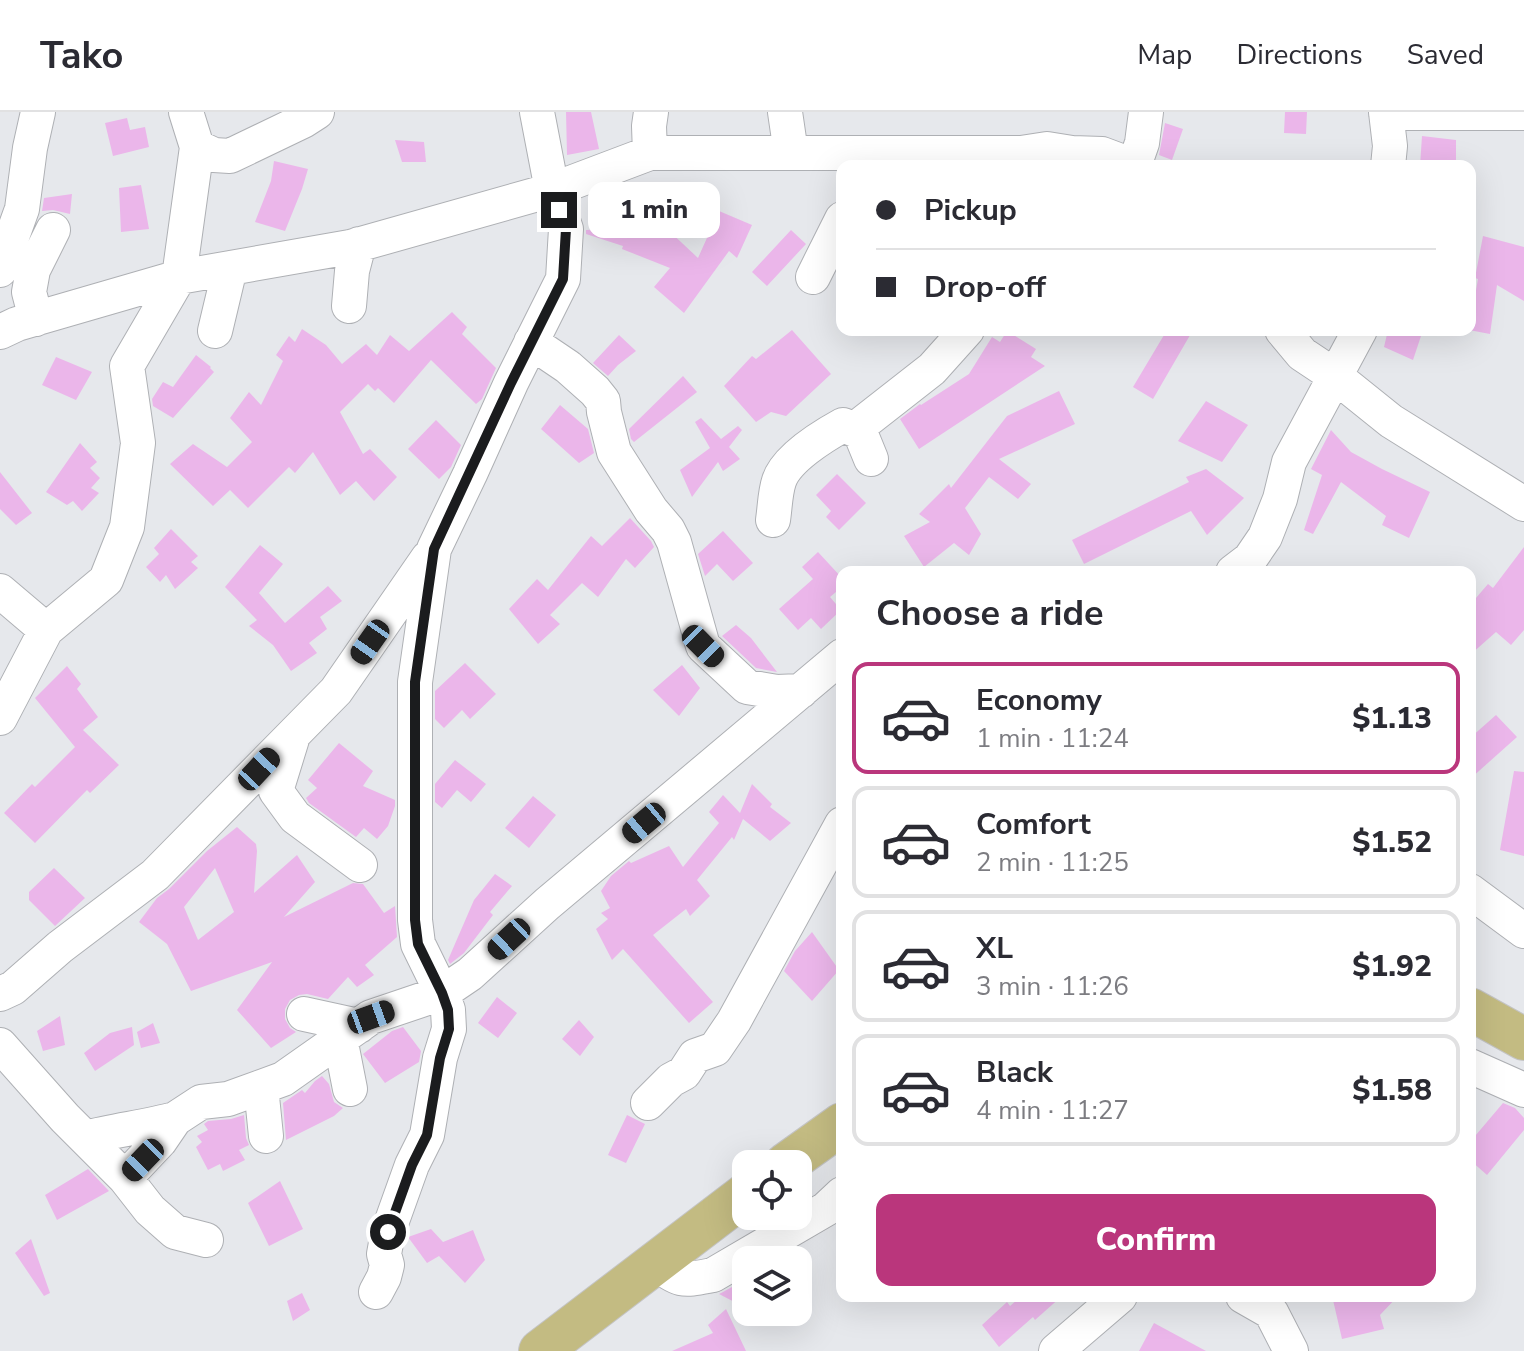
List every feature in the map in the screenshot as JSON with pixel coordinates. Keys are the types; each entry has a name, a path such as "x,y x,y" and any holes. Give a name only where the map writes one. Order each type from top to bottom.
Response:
{"main road":[{"path":"1476,1007 1524,1012"},
{"path":"1476,1010 1524,1039"},
{"path":"806,1150 836,1128"},
{"path":"540,1351 732,1205"}],"street":[{"path":"0,270 22,209 38,112"},
{"path":"0,718 46,630 106,580 127,527 138,443 127,366 179,277 197,147 186,112"},
{"path":"197,147 214,155 230,156 317,112"},
{"path":"0,994 13,988 60,947 155,875 336,691 434,549 563,279 566,229 552,190 537,112"},
{"path":"650,153 651,112"},
{"path":"785,112 791,153"},
{"path":"1136,160 1146,112"},
{"path":"1389,160 1386,112 1524,113"},
{"path":"0,332 17,324 179,277 359,244 552,190 650,153 791,153 872,159 1028,159 1047,149 1102,154 1118,160"},
{"path":"36,319 29,292 33,270 53,230"},
{"path":"813,277 836,231"},
{"path":"349,306 352,271 359,244"},
{"path":"215,331 230,268"},
{"path":"0,281 36,319"},
{"path":"773,520 780,477 791,464 813,443 843,425 866,446 863,423 932,369 962,336"},
{"path":"1287,336 1302,354 1391,421 1524,504"},
{"path":"1241,566 1250,559 1265,537 1280,499 1289,462 1357,336"},
{"path":"531,342 568,367 603,401 614,452 674,542 703,646 747,687 777,692 801,691"},
{"path":"376,1292 387,1265 384,1254 388,1232 412,1165 427,1135 440,1058 449,1029 448,1010 418,944 415,920 415,682 434,549"},
{"path":"0,591 46,630"},
{"path":"85,1138 175,1119 201,1102 228,1099 283,1079 371,1017 442,993 470,974 547,904 836,661"},
{"path":"295,731 276,791 295,817 360,865"},
{"path":"648,1103 671,1080 684,1073 695,1056 715,1049 734,1021 836,835"},
{"path":"1476,895 1524,931"},
{"path":"304,1014 350,1032"},
{"path":"350,1032 350,1089"},
{"path":"0,1045 125,1178 150,1210 175,1232 206,1240"},
{"path":"1476,1069 1524,1090"},
{"path":"261,1087 266,1136"},
{"path":"125,1178 160,1141 175,1119"},
{"path":"655,1263 678,1279 713,1275 826,1209 836,1200"},
{"path":"1056,1351 1113,1302"},
{"path":"1254,1302 1271,1312 1291,1351"}],"building":[{"path":"566,112 591,112 599,149 567,155"},
{"path":"1285,112 1307,112 1306,134 1284,133"},
{"path":"127,118 130,130 145,127 149,147 113,156 105,123"},
{"path":"1165,123 1183,129 1172,160 1159,155"},
{"path":"1422,136 1456,140 1456,160 1420,160"},
{"path":"395,140 424,142 426,162 402,162"},
{"path":"274,161 308,169 285,231 255,222 271,181"},
{"path":"141,185 149,229 121,232 119,188"},
{"path":"72,194 70,214 42,211 44,198"},
{"path":"643,211 698,258 719,211 752,225 737,258 729,251 684,313 654,287 670,268 622,249 623,246 586,234 586,230 633,229"},
{"path":"791,230 806,244 767,286 752,272"},
{"path":"1483,236 1524,247 1524,301 1497,285 1490,334 1476,331 1476,273"},
{"path":"452,312 467,327 462,334 496,368 482,399 476,404 431,360 394,403 378,388 375,391 368,384 340,412 363,454 370,449 397,477 374,501 356,481 340,495 313,452 295,473 289,467 248,508 230,490 213,506 170,464 193,444 227,467 252,442 230,418 249,392 261,405 283,361 276,355 289,336 295,342 302,329 326,345 342,364 366,344 377,355 390,335 409,351"},
{"path":"792,330 831,374 786,416 771,412 756,422 724,386 752,356 756,359"},
{"path":"619,335 636,351 608,376 593,363"},
{"path":"1004,336 1015,336 1036,349 1031,357 1045,366 919,449 900,419 969,374 992,337 1000,342"},
{"path":"1163,336 1190,336 1153,399 1133,387"},
{"path":"1387,336 1421,336 1413,360 1384,347"},
{"path":"196,355 214,372 173,418 153,406 152,399 163,382 173,387"},
{"path":"56,357 92,372 76,400 42,385"},
{"path":"683,376 697,392 634,442 629,429"},
{"path":"1059,391 1075,424 999,459 1031,484 1018,499 989,477 965,508 981,534 969,555 954,543 923,566 904,536 930,522 919,514 949,484 951,488 1007,416"},
{"path":"1206,401 1248,425 1222,462 1178,441"},
{"path":"560,405 588,429 594,453 579,463 541,429"},
{"path":"701,418 721,439 738,426 742,430 729,447 740,459 723,471 718,462 692,497 680,470 710,448 695,422"},
{"path":"436,420 461,445 451,467 439,479 408,449"},
{"path":"1331,430 1351,452 1430,492 1409,538 1382,525 1386,516 1341,482 1313,534 1304,530 1322,475 1311,469"},
{"path":"80,443 97,462 90,468 100,478 91,488 99,493 82,511 73,501 67,505 46,492"},
{"path":"1206,469 1244,498 1207,535 1191,511 1084,564 1072,540 1189,482 1186,477"},
{"path":"0,472 32,513 16,525 0,509"},
{"path":"837,474 866,503 839,530 826,517 831,511 816,495"},
{"path":"630,518 654,547 635,568 626,559 598,597 582,583 550,615 560,624 538,644 509,609 537,579 548,590 591,536 602,546"},
{"path":"171,529 198,556 191,562 198,568 175,589 166,575 160,582 146,567 159,554 154,548"},
{"path":"723,531 753,563 733,581 717,564 705,576 698,554"},
{"path":"260,545 283,564 259,593 285,623 328,586 342,601 320,617 327,629 309,643 317,653 291,671 273,645 249,626 257,620 225,587"},
{"path":"1524,547 1524,630 1511,645 1496,632 1476,650 1476,598 1488,584 1493,588"},
{"path":"818,552 836,572 836,592 830,597 836,604 836,615 821,629 811,618 798,630 779,609 813,579 802,567"},
{"path":"736,625 751,638 777,672 756,668 722,636"},
{"path":"465,663 496,694 470,719 462,710 444,728 435,719 435,691"},
{"path":"682,665 700,688 679,716 653,690"},
{"path":"67,666 81,684 77,689 98,717 83,730 119,765 90,793 87,790 35,843 4,813 75,747 35,698"},
{"path":"1496,715 1517,737 1476,774 1476,733"},
{"path":"339,743 373,771 363,786 395,800 388,826 377,839 364,828 356,837 306,798 317,788 308,780"},
{"path":"455,760 486,784 471,802 457,790 442,808 435,802 435,784"},
{"path":"1514,771 1524,772 1524,856 1500,850"},
{"path":"752,784 772,804 770,807 791,823 770,841 743,819 734,840 732,837 697,880 710,896 690,916 686,909 653,935 713,1002 689,1023 623,949 612,960 596,929 608,919 601,913 610,908 601,891 611,876 629,861 631,863 669,846 683,867 719,823 709,812 723,795 740,813"},
{"path":"533,796 556,815 529,848 505,828"},
{"path":"237,827 256,844 254,893 297,855 315,882 284,917 353,883 363,884 384,913 395,906 397,937 365,965 374,975 357,987 348,977 328,999 307,994 290,1000 285,1009 285,1019 296,1032 271,1048 237,1010 272,962 191,991 167,944 139,922 157,898","holes":["215,868 234,912 198,940 184,907"]},
{"path":"54,868 85,898 55,926 29,900 29,892"},
{"path":"495,874 512,886 490,912 493,915 464,953 450,964 448,960 474,900"},
{"path":"812,932 836,966 836,973 812,1001 784,971 795,951"},
{"path":"497,997 517,1013 498,1038 478,1023"},
{"path":"60,1016 65,1045 43,1051 37,1031"},
{"path":"579,1020 594,1037 580,1056 562,1039"},
{"path":"153,1023 160,1043 141,1048 137,1032"},
{"path":"132,1027 134,1045 95,1071 84,1053 110,1033"},
{"path":"403,1027 421,1051 419,1062 385,1083 363,1054 392,1031"},
{"path":"322,1076 329,1084 334,1102 343,1108 334,1116 286,1140 283,1103 302,1090 305,1093"},
{"path":"1503,1103 1515,1108 1524,1118 1524,1130 1487,1175 1476,1165 1476,1135"},
{"path":"244,1115 249,1145 239,1150 245,1160 223,1171 220,1164 208,1170 196,1147 202,1142 197,1136 208,1130 204,1124"},
{"path":"627,1115 645,1124 626,1163 608,1155"},
{"path":"88,1169 109,1191 57,1220 45,1195"},
{"path":"280,1181 303,1229 269,1246 248,1203"},
{"path":"431,1229 443,1242 473,1230 485,1260 465,1283 439,1256 427,1263 408,1237"},
{"path":"31,1239 50,1293 44,1296 15,1253"},
{"path":"732,1287 732,1301 719,1294"},
{"path":"302,1293 310,1310 293,1321 287,1301"},
{"path":"1007,1302 1010,1306 1014,1302 1055,1302 999,1347 982,1325"},
{"path":"1333,1302 1392,1302 1380,1315 1384,1329 1342,1339"},
{"path":"726,1309 746,1351 672,1351 713,1333 708,1325"},
{"path":"1154,1323 1206,1351 1139,1351"}],"route":[{"path":"388,1232 412,1165 427,1135 440,1058 449,1029 448,1010 442,993 418,944 414,890 415,682 434,549 563,279 566,229 559,210"}]}
